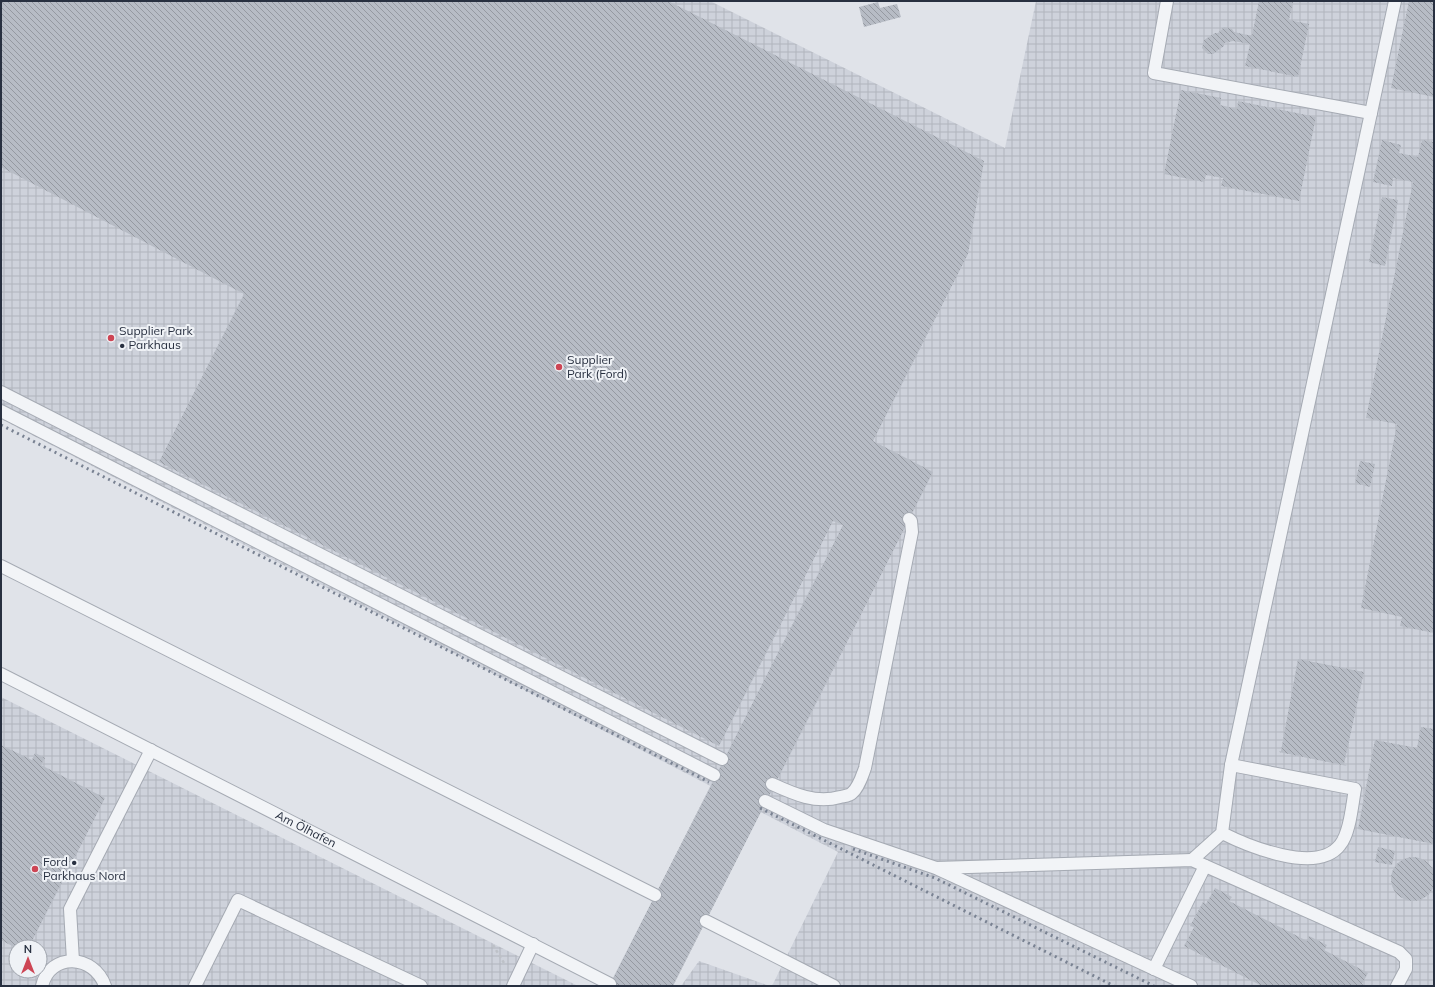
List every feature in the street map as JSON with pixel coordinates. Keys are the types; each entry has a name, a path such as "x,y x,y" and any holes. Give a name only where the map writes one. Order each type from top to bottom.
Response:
{"lane":[{"path":"1167,1 1154,73 1371,113"},
{"path":"1192,860 1222,833 1231,765 1395,1"},
{"path":"1,392 722,759"},
{"path":"1,411 714,775"},
{"path":"772,784 798,795 815,800 833,799 851,794 857,786 865,768 912,532 911,521 909,519"},
{"path":"1,566 655,895"},
{"name":"Am Ölhafen","path":"1,674 610,984"},
{"path":"73,961 70,909 151,750"},
{"path":"1222,833 1249,846 1307,859 1322,857 1335,852 1346,836 1355,789 1231,765"},
{"path":"765,801 824,830 936,868 1191,986"},
{"path":"936,868 1192,860 1399,952 1406,959 1406,969 1398,986"},
{"path":"1154,969 1205,866"},
{"path":"195,986 238,900 420,986"},
{"path":"706,921 834,986"},
{"path":"514,984 533,944"},
{"path":"42,986 43,980 50,970 60,963 73,961 84,963 94,969 102,977 105,986"}],"path":[{"path":"492,942 514,984"}],"shaded area":[{"path":"1,1 710,1 1005,148 1036,1 1434,1 1434,986 772,986 838,852 1,419"},
{"path":"1,697 578,986 1,986"},
{"path":"699,961 770,986 681,986"}],"building":[{"name":"Supplier Park (Ford)","path":"1,1 668,1 984,161 968,254 873,441 933,472 673,986 609,986 843,525 833,521 719,746 159,462 244,294 1,167"},
{"path":"1259,1 1293,2 1289,20 1309,24 1298,77 1245,66 1250,44 1233,41 1224,43 1224,46 1213,54 1208,54 1202,48 1204,40 1215,33 1218,33 1224,27 1232,29 1234,32 1252,36"},
{"path":"1409,1 1434,1 1434,97 1391,88"},
{"path":"878,2 880,8 897,4 901,17 864,27 859,7"},
{"path":"1181,90 1221,98 1220,105 1237,109 1238,101 1316,117 1299,201 1221,186 1223,178 1206,175 1204,182 1164,174"},
{"path":"1382,140 1401,145 1399,153 1418,157 1422,140 1434,142 1434,633 1400,626 1402,617 1361,608 1397,424 1366,418 1413,182 1393,178 1392,186 1373,182"},
{"path":"1382,197 1398,200 1385,266 1369,262"},
{"path":"1360,461 1375,464 1370,487 1355,483"},
{"path":"1298,659 1364,672 1344,764 1347,766 1279,752 1281,751"},
{"path":"1421,727 1434,729 1434,844 1358,829 1375,740 1417,748"},
{"name":"Ford • Parkhaus Nord","path":"1,745 32,760 35,753 45,758 41,765 105,798 33,939 8,939 8,944 1,940"},
{"path":"1378,847 1395,851 1392,865 1375,862"},
{"path":"1409,857 1417,857 1429,863 1435,875 1435,883 1429,895 1417,901 1409,901 1397,895 1391,883 1391,875 1397,863"},
{"path":"1215,888 1232,897 1229,901 1307,941 1309,936 1327,945 1324,950 1368,973 1362,984 1365,986 1262,986 1184,946 1194,927 1190,926 1203,902 1206,904"}],"railway":[{"path":"1,425 709,782"},
{"path":"760,808 1114,986"},
{"path":"853,849 935,878 1154,986"}],"place":[{"name":"Supplier Park • Parkhaus","path":"111,338"},
{"name":"Supplier Park (Ford)","path":"559,367"},
{"name":"Ford • Parkhaus Nord","path":"35,869"}]}
